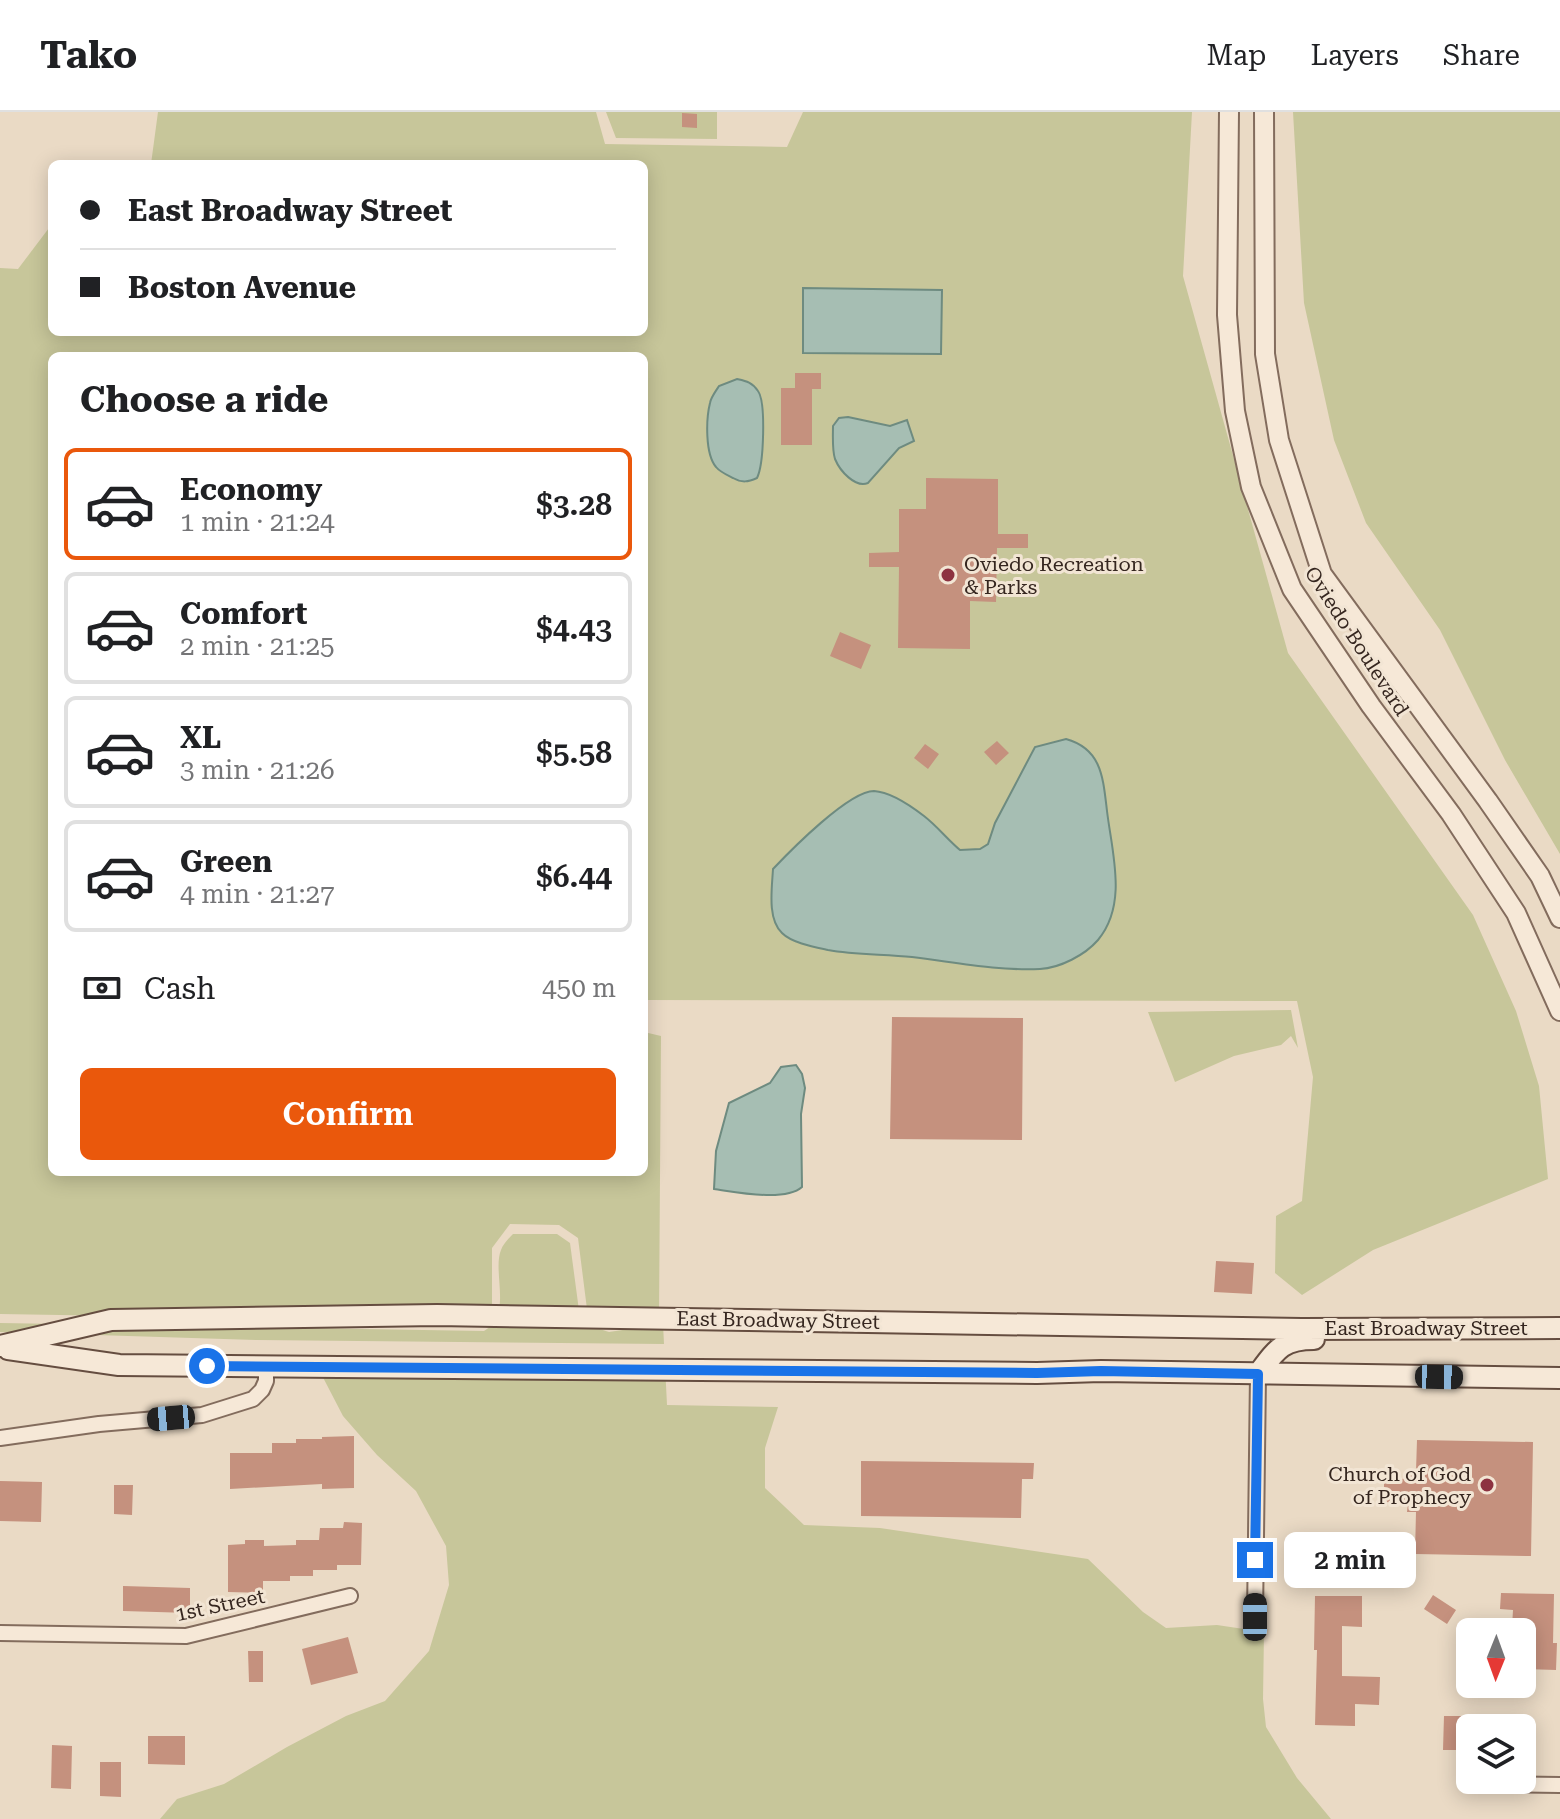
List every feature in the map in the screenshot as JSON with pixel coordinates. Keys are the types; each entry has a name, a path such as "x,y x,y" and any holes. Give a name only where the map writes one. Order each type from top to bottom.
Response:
{"main road":[{"name":"East Broadway Street","path":"0,1347 111,1320 437,1315 1560,1328"},
{"path":"1258,1374 1278,1347 1290,1341 1447,1342 1475,1329"},
{"name":"East Broadway Street","path":"0,1347 119,1365 1101,1371 1560,1378"}],"street":[{"name":"Oviedo Boulevard","path":"1229,112 1227,315 1235,411 1251,487 1292,589 1371,706 1451,814 1516,913 1560,1011"},
{"name":"Oviedo Boulevard","path":"1264,112 1265,354 1279,440 1322,574 1497,813 1540,876 1560,918"},
{"path":"0,1438 99,1424 202,1415 253,1399 266,1381 266,1366"},
{"path":"1255,1617 1258,1374"},
{"name":"1st Street","path":"0,1633 186,1636 350,1596"},
{"path":"1536,1785 1560,1785"}],"green space":[{"path":"158,112 596,112 605,144 787,147 803,112 1192,112 1183,276 1288,653 1473,915 1516,1011 1539,1086 1548,1179 1373,1250 1302,1295 1275,1273 1276,1216 1302,1201 1313,1077 1297,1001 648,1000 648,352 48,352 48,1176 648,1176 648,1033 661,1036 659,1316 588,1317 578,1238 559,1225 510,1224 492,1248 492,1304 484,1322 0,1314 0,268 18,269 48,229 48,336 648,336 648,160 152,160"},
{"path":"606,112 717,112 717,139 616,138"},
{"path":"1293,112 1560,112 1560,854 1505,760 1440,630 1366,523 1334,440 1304,303"},
{"path":"1291,1010 1298,1048 1291,1036 1281,1045 1234,1056 1175,1082 1148,1012"},
{"path":"513,1234 557,1234 570,1243 580,1318 584,1324 609,1332 663,1324 664,1344 257,1340 0,1332 0,1323 484,1331 498,1315 499,1259 503,1246"},
{"path":"315,1362 665,1365 667,1405 778,1407 765,1448 765,1488 804,1525 880,1528 1088,1559 1143,1612 1166,1628 1217,1625 1264,1632 1263,1699 1266,1727 1297,1778 1331,1819 160,1819 177,1799 224,1784 346,1716 385,1701 429,1651 449,1585 446,1546 416,1491 377,1455 343,1416"}],"shaded area":[{"path":"803,288 942,290 941,354 803,353"},
{"path":"737,379 749,382 756,388 762,407 759,471 757,478 745,481 728,476 716,467 707,436 712,396 719,386"},
{"path":"839,418 890,426 907,420 914,441 899,448 868,483 858,483 840,469 833,451 833,426"},
{"path":"1066,739 1094,757 1102,776 1116,878 1113,911 1107,926 1093,946 1079,956 1048,968 992,967 828,950 791,939 777,927 772,903 773,869 821,823 850,801 874,791 887,794 924,816 960,850 980,849 988,844 995,823 1035,747"},
{"path":"796,1065 805,1088 801,1114 802,1187 794,1192 772,1195 714,1189 716,1151 729,1103 770,1083 781,1067"}],"building":[{"path":"682,113 697,114 697,128 682,127"},
{"path":"795,373 821,373 821,389 812,389 812,445 781,445 781,388 795,388"},
{"name":"Oviedo Recreation & Parks","path":"926,478 998,479 998,534 1028,534 1028,548 997,548 996,602 970,601 970,649 898,648 899,567 869,567 869,553 899,552 899,509 926,509"},
{"path":"840,632 871,645 861,669 830,656"},
{"path":"997,741 1009,753 996,765 984,752"},
{"path":"925,744 939,754 928,769 914,758"},
{"path":"892,1017 1023,1018 1022,1140 890,1139"},
{"path":"1216,1261 1254,1263 1252,1294 1214,1292"},
{"path":"354,1436 354,1488 322,1489 322,1484 230,1489 230,1453 272,1453 272,1443"},
{"path":"1417,1440 1533,1442 1531,1556 1415,1554 1416,1512 1407,1512 1408,1503 1384,1502 1384,1478 1407,1479 1407,1471 1416,1471"},
{"path":"861,1461 1034,1463 1033,1479 1022,1479 1021,1518 861,1516"},
{"path":"0,1481 42,1482 41,1522 0,1521"},
{"path":"114,1485 133,1485 132,1515 114,1514"},
{"path":"344,1522 362,1523 361,1565 337,1565 337,1570 313,1570 313,1576 290,1576 290,1581 263,1581 263,1593 228,1592 228,1545 245,1544 245,1540 264,1540 264,1546 296,1545 296,1540 319,1540 320,1528 343,1528"},
{"path":"123,1586 190,1588 190,1613 123,1611"},
{"path":"1501,1593 1554,1594 1556,1670 1536,1669 1536,1618 1513,1618 1513,1610 1500,1609"},
{"path":"1433,1595 1456,1610 1447,1624 1424,1609"},
{"path":"1315,1596 1362,1596 1362,1627 1342,1626 1342,1676 1380,1677 1379,1705 1355,1704 1355,1726 1315,1725"},
{"path":"348,1637 358,1673 311,1685 302,1649"},
{"path":"248,1651 263,1651 263,1682 249,1682"},
{"path":"1444,1716 1456,1716 1456,1750 1443,1750"},
{"path":"148,1736 185,1736 185,1765 148,1764"},
{"path":"52,1745 72,1746 71,1789 51,1788"},
{"path":"100,1762 121,1762 121,1797 100,1796"}],"place":[{"name":"Oviedo Recreation & Parks","path":"948,575"},
{"name":"Church of God of Prophecy","path":"1487,1485"}],"route":[{"path":"207,1366 1258,1374 1255,1560"}]}
